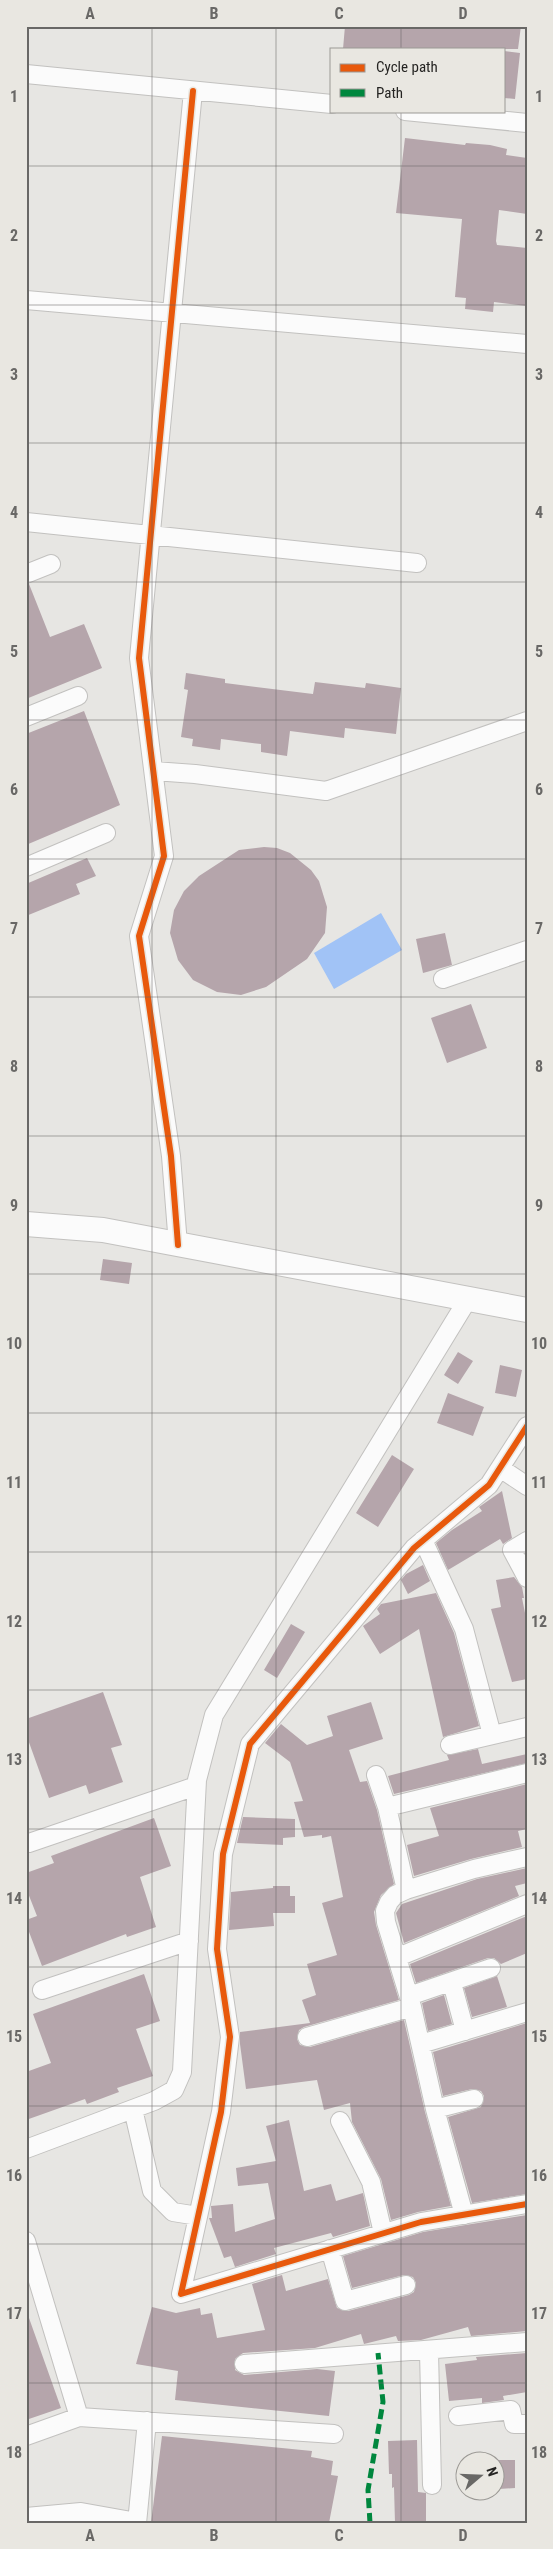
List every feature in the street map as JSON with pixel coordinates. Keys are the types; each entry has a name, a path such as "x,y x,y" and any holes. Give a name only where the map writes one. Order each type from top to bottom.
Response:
{"main road":[{"path":"26,1224 103,1230 527,1310"}],"street":[{"path":"26,74 330,104"},
{"path":"178,1245 171,1156 139,936 164,856 139,658 193,91"},
{"path":"415,112 527,123"},
{"path":"26,300 527,344"},
{"path":"26,522 417,563"},
{"path":"26,574 52,564"},
{"path":"26,717 78,696"},
{"path":"154,771 195,774 326,791 527,722"},
{"path":"26,867 106,833"},
{"path":"443,979 527,950"},
{"path":"26,2149 154,2102 174,2090 182,2072 196,1786 214,1715 468,1299"},
{"path":"527,1426 489,1485 423,1540 250,1744 223,1854 217,1949 230,2037 221,2112 181,2294 421,2222 527,2204"},
{"path":"500,1468 527,1486"},
{"path":"423,1540 464,1628 492,1735"},
{"path":"527,1541 512,1550 527,1578"},
{"path":"450,1745 527,1727"},
{"path":"387,1807 527,1772"},
{"path":"376,1775 387,1807 406,1890"},
{"path":"29,1843 196,1786"},
{"path":"464,2215 435,2109 422,2044 398,1957 386,1922 385,1911 395,1895 406,1890 474,1868 527,1857"},
{"path":"398,1957 527,1904"},
{"path":"42,1990 189,1941"},
{"path":"307,2037 410,2002 491,1968"},
{"path":"452,1983 465,2031"},
{"path":"422,2044 527,2012"},
{"path":"435,2109 474,2099"},
{"path":"133,2109 152,2192 173,2212 198,2216"},
{"path":"340,2121 371,2182 383,2233"},
{"path":"26,2241 34,2295 78,2417"},
{"path":"330,2249 345,2301 406,2285"},
{"path":"244,2364 527,2342"},
{"path":"429,2351 432,2485"},
{"path":"458,2416 511,2410 514,2424 527,2424"},
{"path":"26,2436 78,2417 334,2434"},
{"path":"26,2517 80,2512 137,2522 147,2422"}],"water":[{"path":"381,913 402,950 334,989 314,953"}],"building":[{"path":"345,26 521,26 518,49 343,48"},
{"path":"506,51 520,53 515,99 506,98"},
{"path":"405,138 465,145 466,143 490,145 507,149 506,155 527,158 527,214 499,210 496,241 497,245 527,248 527,306 494,302 493,312 465,309 466,298 455,297 462,219 396,213"},
{"path":"26,584 29,584 50,637 84,624 102,668 26,699"},
{"path":"186,673 225,679 225,683 313,694 315,682 365,688 366,683 401,688 396,734 345,728 344,738 290,731 287,756 261,752 261,744 221,739 220,750 192,746 193,739 181,737 188,690 184,689"},
{"path":"84,711 120,805 26,845 26,734"},
{"path":"264,847 277,848 290,853 311,870 319,881 327,907 325,933 307,959 266,987 241,995 217,992 193,980 178,960 170,933 174,910 184,891 199,876 239,850"},
{"path":"87,858 96,876 76,884 80,894 26,916 26,884"},
{"path":"445,933 452,965 423,973 416,939"},
{"path":"471,1004 487,1048 447,1063 431,1018"},
{"path":"103,1259 132,1263 129,1284 100,1280"},
{"path":"458,1352 473,1361 458,1384 444,1375"},
{"path":"500,1365 522,1370 516,1397 495,1393"},
{"path":"448,1393 484,1407 473,1436 437,1423"},
{"path":"392,1455 414,1469 378,1527 356,1513"},
{"path":"502,1491 512,1538 503,1544 500,1539 448,1570 436,1543 452,1530 482,1511 479,1507"},
{"path":"423,1565 430,1581 408,1594 401,1580 406,1574"},
{"path":"514,1577 522,1587 524,1598 522,1598 527,1623 527,1679 512,1682 491,1609 501,1607 496,1580"},
{"path":"436,1593 454,1633 479,1726 443,1737 419,1629 380,1654 363,1626 380,1614 377,1609 381,1604"},
{"path":"291,1624 305,1632 277,1678 264,1670"},
{"path":"103,1692 122,1745 111,1748 123,1782 89,1794 86,1785 49,1798 26,1734 26,1719"},
{"path":"371,1702 383,1739 349,1750 360,1782 367,1781 377,1810 394,1884 381,1895 374,1912 376,1925 399,2000 304,2027 299,2030 297,2039 300,2045 310,2047 404,2020 425,2112 451,2206 418,2212 391,2220 381,2179 352,2122 350,2103 324,2110 317,2080 246,2089 240,2044 240,2032 310,2023 302,2000 316,1995 307,1964 337,1955 322,1903 343,1897 331,1836 322,1838 322,1835 304,1837 294,1802 303,1801 290,1762 265,1743 281,1724 307,1745 333,1736 327,1716"},
{"path":"478,1749 482,1764 527,1754 527,1763 394,1794 388,1776 449,1760 447,1755"},
{"path":"527,1784 527,1829 518,1831 522,1847 471,1859 414,1876 407,1845 439,1836 430,1808"},
{"path":"243,1817 295,1819 295,1837 283,1838 283,1845 237,1843"},
{"path":"154,1818 171,1866 140,1877 156,1927 127,1937 126,1934 42,1966 26,1924 26,1920 37,1916 26,1888 26,1873 54,1863 51,1856"},
{"path":"527,1868 527,1883 515,1886 519,1896 404,1943 396,1913 402,1904 477,1879"},
{"path":"273,1886 290,1886 290,1896 295,1896 295,1913 273,1913 274,1926 229,1930 231,1892 273,1888"},
{"path":"527,1916 527,1953 501,1964 494,1958 488,1958 416,1983 410,1964"},
{"path":"144,1974 160,2021 136,2029 153,2076 117,2088 119,2092 87,2104 85,2099 26,2120 26,2072 51,2063 33,2014"},
{"path":"497,1976 507,2007 472,2017 464,1988"},
{"path":"444,1995 452,2024 428,2031 422,2003"},
{"path":"527,2023 527,2194 472,2203 448,2117 481,2107 484,2096 481,2091 472,2089 443,2096 433,2052"},
{"path":"289,2120 304,2191 331,2184 336,2201 363,2193 370,2226 333,2237 331,2233 274,2248 276,2254 235,2267 231,2256 224,2258 209,2218 212,2218 211,2206 233,2204 235,2232 275,2219 268,2183 238,2186 236,2168 276,2161 266,2126"},
{"path":"527,2215 527,2331 471,2336 468,2327 421,2340 398,2341 396,2336 364,2344 361,2334 315,2348 243,2353 235,2359 235,2370 244,2375 317,2369 335,2371 329,2416 175,2400 178,2371 136,2364 152,2307 176,2313 200,2308 201,2315 212,2313 217,2338 265,2330 252,2284 282,2275 286,2291 328,2279 337,2308 348,2311 409,2295 414,2292 416,2283 413,2277 404,2275 352,2288 343,2256 423,2232"},
{"path":"29,2318 61,2408 26,2420 26,2319"},
{"path":"527,2353 527,2392 503,2396 504,2400 482,2403 482,2398 449,2401 445,2364 477,2360 476,2357"},
{"path":"162,2436 312,2451 311,2457 333,2461 331,2475 338,2476 329,2523 151,2523"},
{"path":"417,2440 418,2492 426,2493 426,2523 395,2523 394,2487 392,2488 392,2474 389,2474 388,2441"},
{"path":"506,2460 515,2460 515,2488 506,2489"}],"marked path":[{"path":"370,2523 368,2490 383,2402 378,2353"}],"cycle path":[{"path":"178,1245 171,1156 139,936 164,856 139,658 193,91"},
{"path":"527,1426 489,1485 414,1548 250,1744 223,1854 217,1949 230,2037 221,2112 181,2294 421,2222 527,2204"}]}
